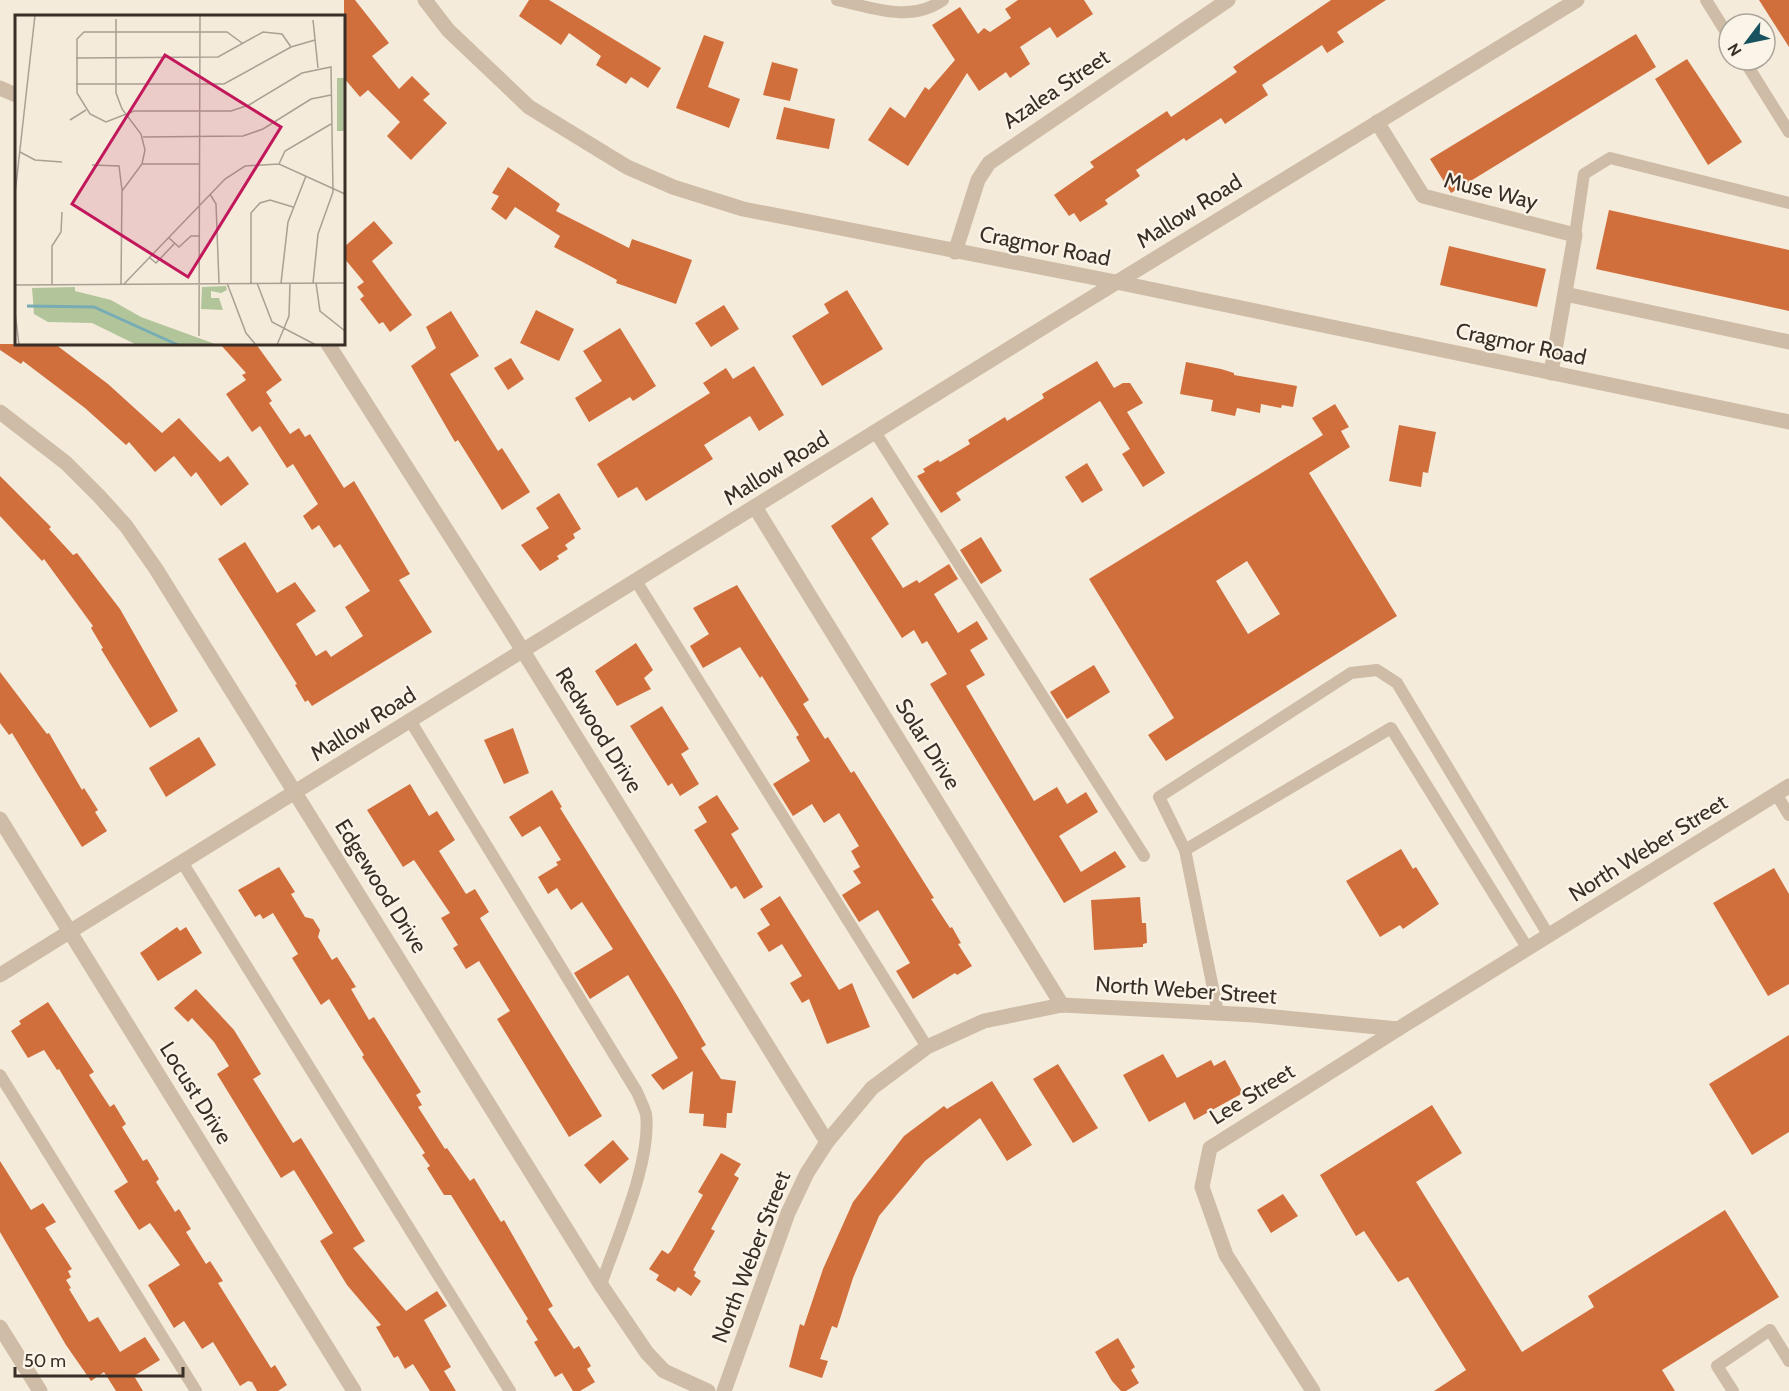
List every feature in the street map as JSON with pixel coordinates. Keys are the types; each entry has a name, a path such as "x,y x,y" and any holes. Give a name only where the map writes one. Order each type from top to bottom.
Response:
{"street":[{"name":"Cragmor Road","path":"425,0 448,30 529,107 577,139 627,167 673,187 743,209 1116,282 1789,422"},
{"name":"Azalea Street","path":"955,252 978,180 990,163 1228,0"},
{"name":"Mallow Road","path":"0,975 411,722 1116,282 1576,0"},
{"path":"0,88 15,96"},
{"name":"Muse Way","path":"1377,122 1423,196 1575,235"},
{"path":"1551,373 1575,235"},
{"path":"1565,294 1789,342"},
{"name":"Redwood Drive","path":"329,345 523,650 827,1142"},
{"name":"Edgewood Drive","path":"0,412 66,463 126,526 156,569 296,791 601,1285 647,1353 664,1371 708,1391"},
{"name":"Solar Drive","path":"755,507 1062,1005"},
{"name":"North Weber Street","path":"724,1391 788,1213 807,1173 827,1142 872,1088 927,1047 984,1022 1062,1005 1218,1013 1398,1029 1782,790"},
{"name":"Locust Drive","path":"0,819 354,1391"},
{"name":"Lee Street","path":"1314,1391 1226,1255 1202,1187 1210,1148 1398,1029"},
{"path":"0,1327 40,1391"}],"lane":[{"path":"837,0 892,13 919,12 943,0"},
{"path":"1706,0 1717,18"},
{"path":"1752,72 1789,132"},
{"path":"1575,235 1584,174 1610,158 1789,203"},
{"path":"875,432 1144,856"},
{"path":"636,581 927,1047"},
{"path":"1218,1013 1185,850 1159,797 1351,674 1377,670 1397,683 1549,936"},
{"path":"411,722 638,1092 646,1113 646,1142 638,1174 601,1285"},
{"path":"1185,850 1391,728 1528,949"},
{"path":"1782,790 1789,815"},
{"path":"182,862 510,1391"},
{"path":"0,1076 196,1391"},
{"path":"1733,1391 1717,1366 1770,1330 1789,1362"}],"building":[{"path":"344,0 355,0 389,43 372,56 399,89 412,76 430,94 423,100 447,123 411,160 387,136 400,122 368,90 360,97 345,79"},
{"path":"529,0 549,0 661,68 648,88 631,77 626,84 596,65 601,56 569,33 561,45 519,16"},
{"path":"1018,0 1084,0 1093,14 1057,38 1050,27 1020,47 1030,64 1010,78 1006,72 979,91 967,73 908,166 868,140 890,107 905,118 925,87 929,90 955,60 932,25 960,7 978,34 984,28 990,32 1011,18 1005,9"},
{"path":"1331,0 1386,0 1337,32 1344,42 1327,53 1322,45 1262,85 1268,95 1225,124 1221,118 1186,141 1184,138 1136,170 1140,176 1105,200 1108,204 1080,222 1074,213 1069,216 1054,195 1094,167 1090,162 1167,111 1171,117 1237,72 1233,67"},
{"path":"1759,0 1789,0 1789,47 1777,28 1777,12 1767,12"},
{"path":"1636,34 1656,67 1451,193 1430,159"},
{"path":"704,35 724,42 708,87 740,99 729,128 676,108"},
{"path":"1687,59 1742,142 1708,165 1655,79"},
{"path":"772,62 798,69 790,101 763,95"},
{"path":"784,107 835,119 829,149 776,139"},
{"path":"508,167 560,204 556,211 629,248 632,239 692,260 676,304 616,283 617,280 554,247 560,236 515,207 506,220 491,209 499,196 492,193"},
{"path":"1609,210 1789,250 1789,311 1596,269"},
{"path":"374,221 393,243 372,261 412,315 390,332 383,322 379,324 360,299 364,296 357,287 364,282 345,259 345,246"},
{"path":"1449,246 1546,269 1537,307 1440,285"},
{"path":"847,290 883,349 822,386 792,336 829,313 824,304"},
{"path":"724,305 739,329 711,347 695,323"},
{"path":"536,310 574,329 559,361 520,343"},
{"path":"451,311 479,356 450,374 498,451 502,448 530,492 502,510 458,440 455,442 411,366 436,348 426,327"},
{"path":"620,328 656,386 633,401 630,397 589,422 575,398 602,381 583,351"},
{"path":"0,344 56,345 108,384 162,433 179,418 220,462 228,456 249,484 221,506 196,472 191,477 174,456 155,472 129,442 126,445 85,408 23,361 21,364 0,350"},
{"path":"221,345 257,345 282,380 266,392 272,401 269,403 290,434 299,428 305,437 310,434 344,488 354,481 410,574 399,580 432,632 312,706 308,700 305,702 295,685 297,684 218,559 245,542 277,593 295,582 316,611 296,624 316,656 326,650 331,657 363,636 345,607 370,591 340,544 334,548 319,525 312,530 303,516 318,504 293,464 287,468 260,426 252,432 226,394 246,380 242,375 246,373"},
{"path":"511,358 524,379 508,390 494,368"},
{"path":"1097,361 1114,388 1123,383 1130,383 1143,403 1127,412 1165,473 1143,487 1122,454 1130,449 1100,401 956,493 961,500 941,513 917,476 925,472 923,469 938,460 940,462 970,444 968,440 1005,417 1007,421 1044,398 1042,394"},
{"path":"1186,362 1221,369 1234,373 1234,375 1297,386 1293,407 1282,405 1281,408 1261,404 1260,413 1237,408 1235,416 1211,411 1213,400 1180,394"},
{"path":"754,366 784,415 759,431 750,416 704,445 713,459 646,501 637,487 618,498 597,464 710,393 703,383 726,368 733,379"},
{"path":"1335,404 1349,427 1341,431 1350,447 1309,473 1397,616 1166,761 1148,735 1174,718 1089,579 1323,435 1312,418","holes":["1247,561 1280,614 1248,634 1216,581"]},
{"path":"1399,425 1436,432 1428,473 1423,472 1421,487 1389,481"},
{"path":"1087,463 1103,490 1082,503 1065,477"},
{"path":"0,476 51,527 49,529 73,555 77,553 120,609 178,711 150,728 101,649 103,648 91,628 93,626 44,559 42,561 0,516"},
{"path":"559,493 581,529 573,534 575,538 565,545 568,549 557,556 559,559 540,571 521,545 549,528 536,508"},
{"path":"872,497 889,524 871,538 903,588 917,580 919,583 949,564 958,579 934,594 958,633 977,621 988,639 970,650 985,675 966,686 1034,801 1057,787 1067,804 1086,792 1098,812 1059,836 1081,872 1115,851 1126,867 1064,903 930,684 947,674 927,641 922,644 914,630 902,638 831,526"},
{"path":"981,537 1002,571 981,584 960,550"},
{"path":"737,585 809,700 803,704 825,739 828,737 851,773 854,771 934,898 931,899 950,928 952,927 961,943 958,944 972,966 957,975 955,973 913,999 896,971 910,963 878,910 859,922 842,895 861,883 853,871 860,867 851,851 859,846 839,813 824,823 812,804 793,816 773,784 810,761 796,737 799,735 762,676 760,678 740,647 703,668 690,646 709,634 693,608"},
{"path":"636,643 653,670 644,678 651,689 617,706 595,671"},
{"path":"1094,665 1110,692 1067,719 1050,692"},
{"path":"0,672 47,734 49,733 82,790 84,788 98,810 95,812 107,831 82,847 12,733 9,735 0,723"},
{"path":"662,706 689,749 681,754 699,784 680,796 672,783 668,786 630,726"},
{"path":"513,728 529,773 504,784 484,740"},
{"path":"199,737 216,765 166,797 149,768"},
{"path":"410,784 429,816 437,811 455,840 439,851 466,894 475,889 489,912 480,918 481,920 602,1116 569,1137 497,1019 510,1011 479,961 466,969 453,948 458,945 441,918 450,913 414,860 403,867 367,810"},
{"path":"552,790 562,807 560,808 706,1045 701,1048 721,1079 736,1081 732,1113 727,1113 726,1128 703,1126 704,1114 689,1113 693,1071 663,1090 651,1075 678,1058 628,975 590,999 574,973 613,949 582,902 571,910 557,888 548,894 538,877 558,865 556,862 561,860 540,826 522,837 509,817"},
{"path":"717,795 739,829 731,834 763,887 744,899 736,886 731,889 694,830 707,822 698,807"},
{"path":"1401,849 1413,869 1416,867 1439,904 1403,929 1400,925 1380,937 1346,881"},
{"path":"279,867 295,892 291,894 305,917 313,919 320,930 318,937 332,960 337,957 356,987 351,989 369,1020 374,1017 421,1092 416,1095 422,1105 418,1107 445,1149 447,1148 470,1181 474,1178 501,1222 504,1220 553,1306 548,1309 574,1349 579,1346 591,1366 587,1369 595,1382 580,1391 573,1391 562,1373 555,1377 534,1342 538,1340 526,1321 528,1319 451,1195 444,1195 427,1168 430,1166 422,1155 425,1153 362,1057 364,1055 329,999 321,1005 292,958 298,954 273,913 263,919 260,914 255,917 238,890"},
{"path":"1774,868 1789,894 1789,984 1768,996 1713,903"},
{"path":"780,896 839,990 852,983 870,1027 827,1044 809,999 802,1003 790,983 802,976 782,944 769,952 757,933 770,925 760,909"},
{"path":"1140,897 1142,923 1146,923 1147,943 1143,944 1143,947 1094,950 1091,900"},
{"path":"177,927 180,931 186,927 202,953 158,981 140,953"},
{"path":"196,989 234,1030 261,1074 253,1079 293,1143 301,1138 365,1241 353,1248 406,1311 437,1291 447,1306 424,1320 451,1367 444,1371 456,1391 430,1391 413,1364 405,1369 398,1356 394,1358 376,1327 381,1325 347,1285 320,1241 333,1233 294,1170 281,1178 217,1074 229,1066 214,1042 192,1018 188,1022 174,1008"},
{"path":"48,1002 94,1072 89,1075 110,1107 114,1104 126,1124 122,1127 143,1161 147,1159 159,1179 156,1182 175,1212 179,1209 191,1229 186,1232 206,1264 210,1261 223,1281 218,1283 271,1368 275,1365 287,1385 278,1391 257,1391 252,1382 248,1381 240,1386 213,1342 202,1349 184,1321 174,1328 148,1285 180,1265 150,1223 139,1230 114,1191 128,1182 59,1069 57,1070 44,1050 28,1058 11,1031 21,1024 19,1021"},
{"path":"1789,1035 1789,1132 1752,1155 1709,1084"},
{"path":"1163,1054 1177,1078 1211,1060 1214,1066 1225,1060 1243,1093 1194,1120 1185,1102 1149,1122 1123,1075"},
{"path":"1058,1064 1098,1128 1073,1143 1033,1079"},
{"path":"992,1081 1032,1145 1007,1161 980,1118 925,1161 879,1216 853,1278 837,1328 832,1326 820,1359 828,1361 822,1378 789,1367 800,1324 804,1326 823,1269 853,1202 904,1136 944,1106 947,1109"},
{"path":"1432,1105 1462,1153 1416,1182 1522,1352 1594,1307 1588,1296 1725,1210 1779,1297 1662,1370 1675,1391 1434,1391 1466,1370 1408,1277 1398,1282 1364,1231 1356,1236 1320,1175"},
{"path":"613,1140 629,1159 600,1184 584,1165"},
{"path":"721,1153 741,1164 734,1175 739,1178 711,1229 715,1231 693,1270 696,1272 694,1276 701,1281 691,1296 678,1287 675,1292 656,1280 659,1275 649,1269 662,1250 668,1254 671,1251 703,1195 698,1192"},
{"path":"0,1161 31,1210 43,1203 56,1222 45,1228 72,1269 68,1271 71,1277 66,1280 89,1322 98,1317 120,1352 145,1337 160,1360 134,1376 143,1391 116,1391 104,1372 91,1381 66,1345 0,1232"},
{"path":"1283,1194 1298,1216 1271,1233 1257,1210"},
{"path":"1118,1338 1135,1367 1131,1370 1139,1383 1126,1391 1121,1391 1112,1381 1095,1352"}]}
